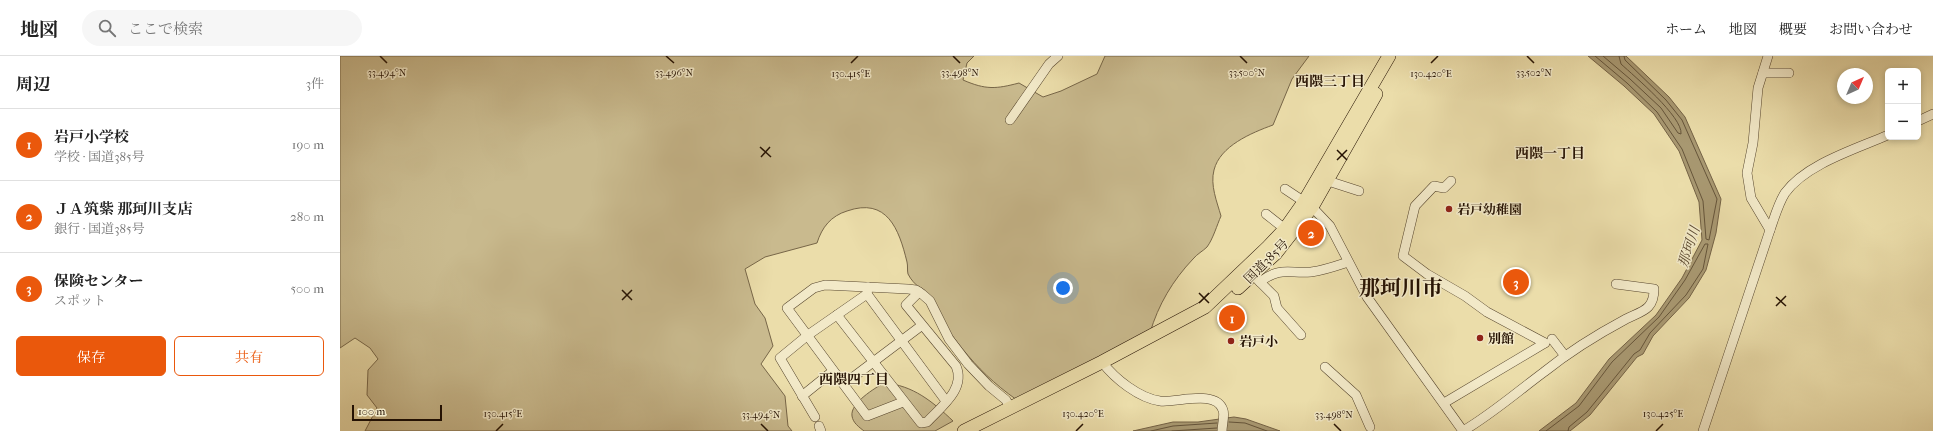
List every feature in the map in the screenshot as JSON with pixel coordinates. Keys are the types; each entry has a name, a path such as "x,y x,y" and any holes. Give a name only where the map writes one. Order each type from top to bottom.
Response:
{"highway":[{"name":"国道385号","path":"964,431 1102,362 1205,307 1253,275 1276,253 1308,205 1389,56"},
{"name":"国道385号","path":"1253,275 1285,228 1308,205 1328,181 1397,56"}],"street":[{"path":"1010,120 1049,64 1058,56"},
{"path":"1768,56 1758,88 1753,143 1747,173 1751,198 1770,230"},
{"path":"1763,73 1789,74"},
{"path":"1921,120 1933,114"},
{"path":"1703,431 1770,230 1784,195 1802,176 1818,166 1885,136"},
{"path":"1444,403 1545,343 1487,312 1465,296 1427,274 1403,256 1415,206 1434,186 1444,188 1451,180"},
{"path":"1328,181 1335,185 1358,190"},
{"path":"1285,189 1308,205 1330,226 1367,297 1463,431 1479,422 1565,356 1616,324 1647,308 1652,303 1654,289 1616,284"},
{"path":"1266,214 1285,228"},
{"path":"1253,275 1268,276 1289,270 1310,272 1348,262"},
{"path":"1253,275 1274,296 1277,308 1302,335"},
{"path":"903,402 867,416 787,308 820,286 867,291 908,290 919,292 930,301 949,339 968,364 989,386 1006,400 1010,408"},
{"path":"815,417 780,358 867,291"},
{"path":"867,291 901,341 946,401"},
{"path":"837,315 903,402 921,423 927,422 957,388 958,371 956,366 921,326 906,305 919,292"},
{"path":"844,384 921,326"},
{"path":"1552,338 1565,356"},
{"path":"1102,362 1117,378 1149,398 1160,401 1210,398 1219,403 1224,410 1222,431"},
{"path":"1325,367 1356,395 1370,427"},
{"path":"802,396 833,372"}],"shaded area":[{"path":"340,56 974,56 967,63 963,80 978,86 991,88 1019,83 1043,97 1061,91 1097,74 1105,56 1309,56 1292,79 1273,125 1246,136 1230,147 1217,162 1214,170 1213,182 1214,193 1221,216 1207,247 1196,256 1179,275 1167,293 1157,313 1150,333 1017,400 1001,388 962,349 920,288 910,278 900,238 889,219 881,212 872,208 861,208 841,213 832,219 824,227 817,243 765,257 745,269 755,304 765,318 773,346 761,364 785,396 788,426 792,431 365,431 377,408 367,395 368,370 378,359 370,348 355,338 340,348"},
{"path":"884,383 894,384 913,391 938,407 953,421 935,431 864,431 856,425 852,416 852,411 864,396"}],"water":[{"path":"1588,56 1626,56 1669,97 1685,117 1721,199 1716,233 1706,270 1689,298 1653,336 1643,354 1637,357 1590,415 1570,431 1539,431 1576,403 1609,359 1656,315 1682,278 1702,240 1699,202 1679,151 1654,114 1624,86"},
{"path":"1234,417 1246,419 1280,431 1133,431 1173,422 1198,422"}],"place":[{"name":"岩戸幼稚園","path":"1449,209"},
{"name":"ＪＡ筑紫 那珂川支店","path":"1311,233"},
{"name":"保険センター","path":"1516,282"},
{"name":"岩戸小学校","path":"1232,318"},
{"name":"別館","path":"1480,338"},
{"name":"岩戸小","path":"1231,341"}],"district":[{"name":"西隈三丁目","path":"1330,81"},
{"name":"西隈一丁目","path":"1550,153"},
{"name":"那珂川市","path":"1401,288"},
{"name":"西隈四丁目","path":"854,379"}],"water label":[{"name":"那珂川","path":"1689,247"}]}
